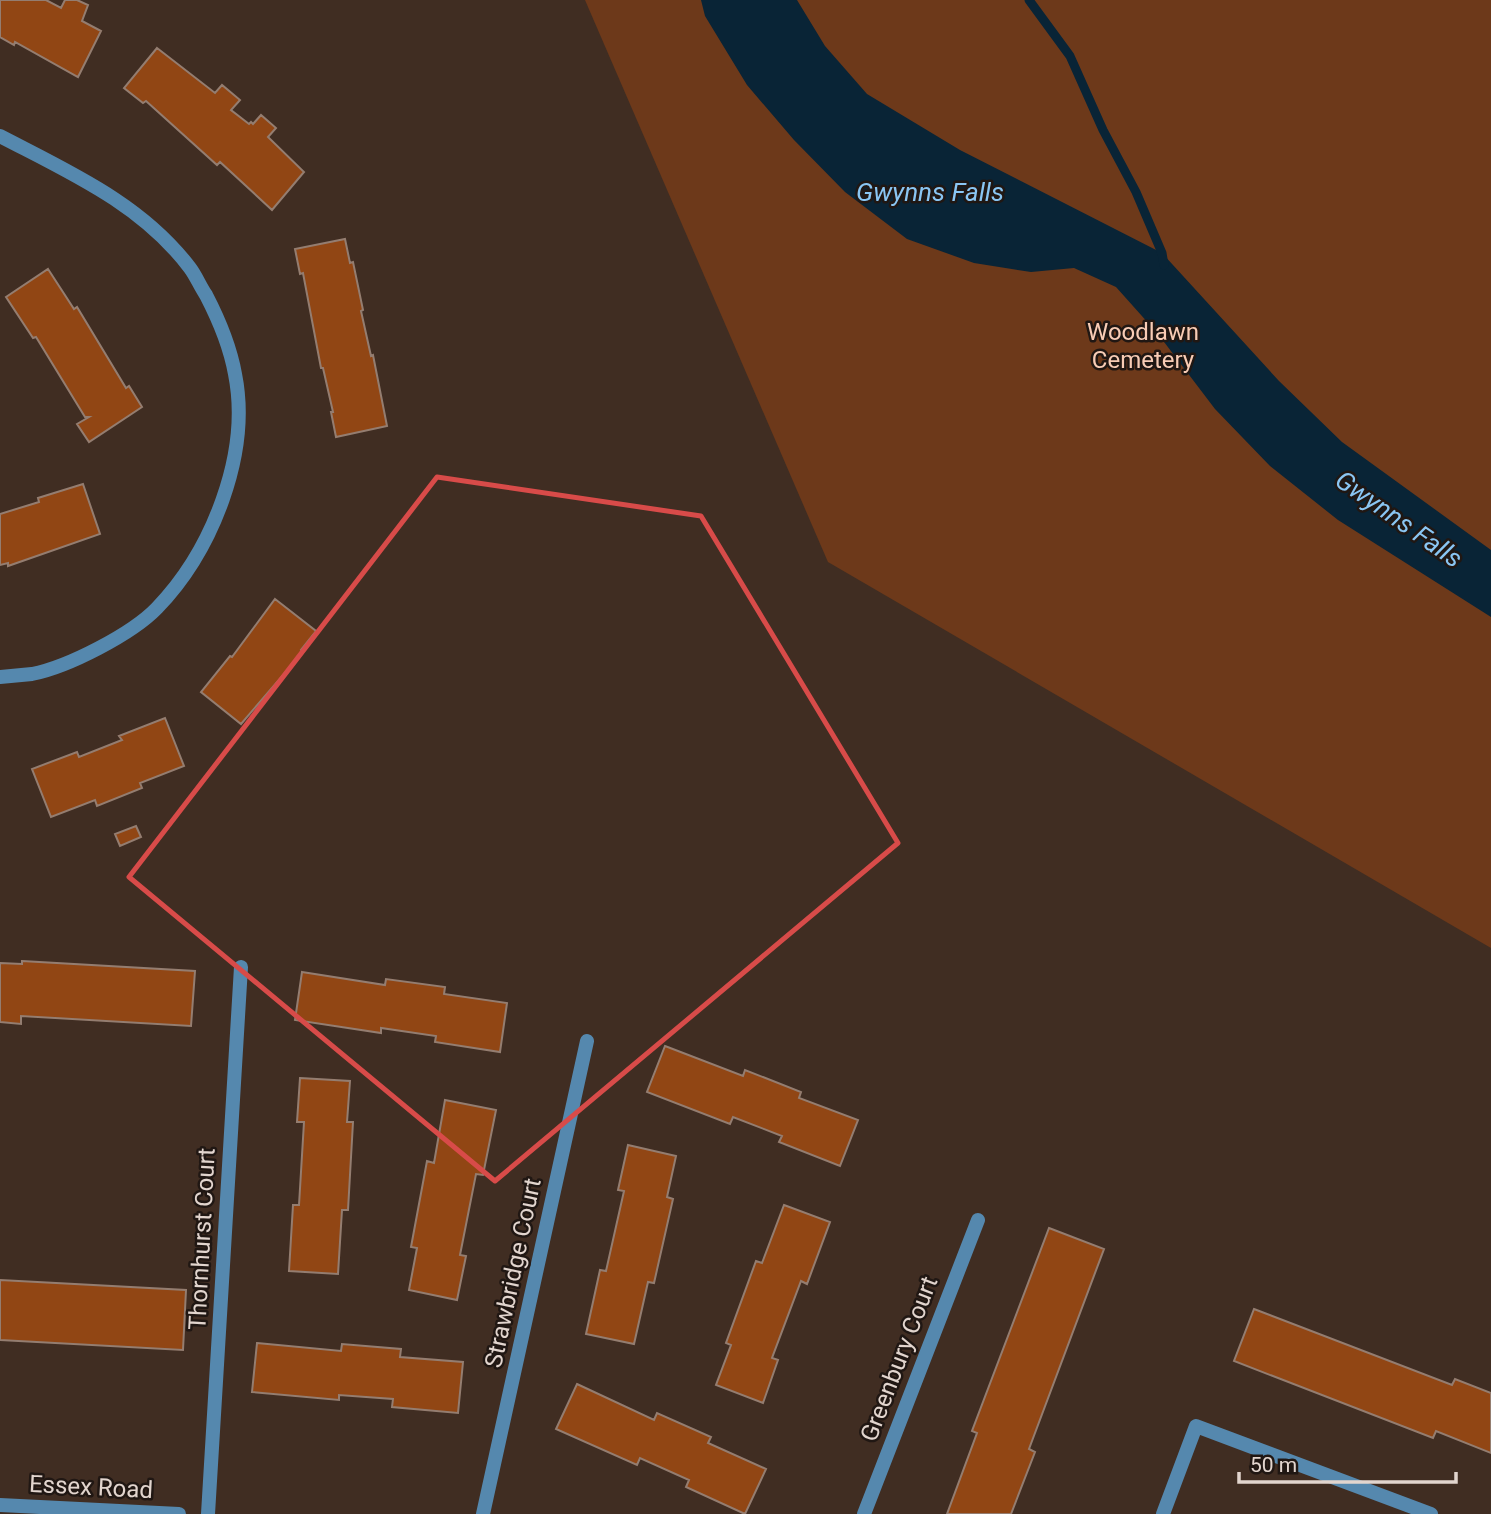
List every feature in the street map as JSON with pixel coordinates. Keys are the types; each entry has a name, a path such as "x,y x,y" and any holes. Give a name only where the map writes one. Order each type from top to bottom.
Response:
{"street":[{"path":"0,136 123,204 161,233 191,270 220,321 236,375 238,420 230,476 212,527 187,572 156,610 114,640 70,661 33,673 0,677"},
{"name":"Thornhurst Court","path":"208,1514 242,967"},
{"name":"Strawbridge Court","path":"483,1514 587,1041"},
{"name":"Greenbury Court","path":"864,1514 978,1220"},
{"path":"1163,1514 1196,1426 1431,1514"},
{"name":"Essex Road","path":"0,1505 179,1514"}],"highlighted area":[{"path":"437,477 701,516 898,843 495,1181 129,877"}],"green space":[{"name":"Woodlawn Cemetery","path":"585,0 1491,0 1491,948 828,562"}],"water":[{"name":"Gwynns Falls","path":"701,0 797,0 825,46 867,94 960,150 1162,253 1279,381 1342,442 1491,550 1491,617 1338,520 1270,466 1215,409 1158,334 1116,287 1074,268 1031,272 974,263 907,239 845,192 794,140 747,85 705,16"}],"building":[{"path":"0,0 46,0 61,8 65,0 77,0 88,5 82,21 101,31 78,77 15,42 14,45 0,37"},
{"path":"157,48 215,93 222,85 240,100 231,110 249,124 253,124 261,115 276,128 268,137 304,172 272,210 220,162 217,165 146,101 143,103 124,88"},
{"path":"345,239 350,263 353,262 363,310 361,311 387,426 336,437 303,273 300,274 295,249"},
{"path":"48,269 74,309 77,307 126,388 129,386 142,407 89,442 77,424 89,417 85,417 36,337 33,338 6,297"},
{"path":"83,484 100,534 8,566 8,563 0,565 0,514 39,502 38,498"},
{"path":"275,599 316,631 301,650 303,652 241,724 201,692 230,656 232,657"},
{"path":"165,718 184,766 140,783 142,788 97,806 95,800 51,817 32,769 77,752 79,757 122,740 119,736"},
{"path":"136,826 141,837 120,846 115,834"},
{"path":"22,961 195,971 191,1026 21,1016 21,1024 0,1022 0,963 22,964"},
{"path":"302,972 385,985 386,979 445,987 444,994 507,1003 500,1052 435,1042 436,1036 381,1028 381,1033 295,1020"},
{"path":"665,1046 743,1076 745,1070 801,1092 799,1098 858,1120 840,1166 779,1142 782,1136 733,1117 730,1124 647,1092"},
{"path":"300,1078 350,1081 347,1122 353,1122 348,1210 342,1210 338,1274 289,1271 293,1205 299,1205 304,1122 297,1122"},
{"path":"445,1100 496,1110 483,1175 476,1174 460,1255 466,1256 457,1300 409,1290 417,1248 411,1247 427,1161 434,1163"},
{"path":"628,1145 676,1156 667,1197 673,1199 654,1283 648,1282 634,1344 586,1334 600,1270 606,1271 624,1191 618,1190"},
{"path":"784,1205 830,1222 807,1284 801,1281 772,1358 778,1360 763,1403 716,1385 731,1345 726,1343 756,1261 762,1263"},
{"path":"1049,1228 1104,1249 1029,1449 1035,1452 1011,1514 947,1514 977,1433 972,1431"},
{"path":"0,1280 186,1290 183,1350 0,1340"},
{"path":"1254,1309 1452,1385 1455,1379 1491,1393 1491,1453 1436,1431 1433,1438 1234,1361"},
{"path":"257,1343 341,1351 342,1344 401,1349 400,1357 463,1362 458,1413 392,1407 393,1399 339,1395 339,1400 252,1392"},
{"path":"577,1384 654,1420 657,1413 711,1437 708,1443 766,1469 745,1514 686,1487 689,1480 640,1458 637,1465 556,1429"}],"waterway":[{"path":"1029,0 1070,56 1103,130 1136,192 1162,253 1164,265"}]}
